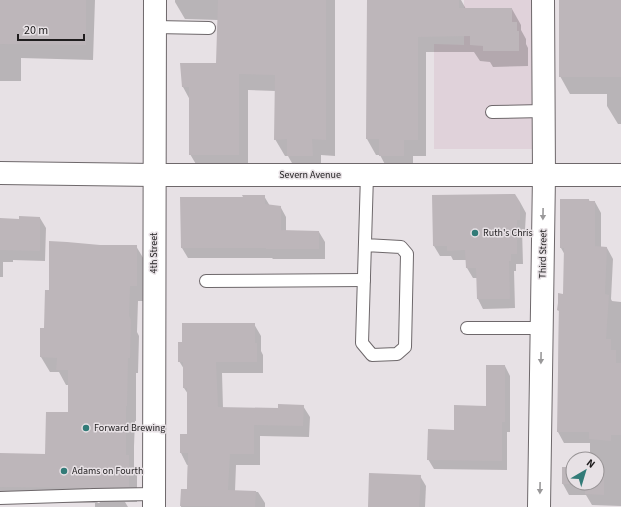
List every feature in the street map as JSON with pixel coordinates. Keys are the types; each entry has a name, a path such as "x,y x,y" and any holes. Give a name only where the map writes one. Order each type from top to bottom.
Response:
{"street":[{"name":"4th Street","path":"154,501 155,0"},
{"name":"Third Street","path":"539,507 544,175 543,0"},
{"name":"Severn Avenue","path":"0,173 154,175 621,175"}],"lane":[{"path":"155,27 209,28"},
{"path":"492,112 543,111"},
{"path":"365,245 401,247 407,254 405,347 397,354 372,355 362,343 367,175"},
{"path":"206,282 364,280"},
{"path":"467,328 542,328"},
{"path":"0,498 94,495 154,501"}],"shaded area":[{"path":"464,0 539,0 536,149 434,149 434,44 464,45"}],"building":[{"path":"0,0 86,0 86,45 0,44"},
{"path":"218,0 326,0 326,140 312,139 313,156 287,156 287,139 274,140 275,75 239,74 239,155 189,155 189,87 182,87 180,63 216,63"},
{"path":"367,0 459,0 459,8 512,8 512,22 517,22 517,31 519,31 519,51 483,51 483,46 470,45 470,36 418,37 418,140 404,140 404,156 379,156 379,139 366,139"},
{"path":"559,0 621,0 621,77 559,77"},
{"name":"Ruth's Chris","path":"515,194 520,202 520,220 517,220 517,254 511,254 511,261 509,261 510,299 477,299 476,268 466,268 465,250 447,251 447,246 433,246 432,195"},
{"path":"242,195 265,195 265,204 281,206 281,230 319,231 319,249 181,248 180,197 243,197"},
{"path":"560,199 589,199 589,201 595,201 595,246 607,247 605,294 609,295 606,339 611,339 611,350 616,350 616,363 621,363 621,435 611,435 611,441 589,439 589,432 557,432 559,311 557,310 558,293 563,294 564,248 560,248"},
{"path":"19,216 40,217 40,251 0,250 0,218 19,219"},
{"path":"49,241 100,245 137,245 137,286 130,286 130,358 128,358 126,406 126,455 129,455 129,487 0,487 0,453 45,454 46,412 68,412 68,370 56,370 57,358 40,357 40,328 44,328 45,290 49,290"},
{"path":"182,323 255,323 257,362 216,362 218,407 278,408 278,404 304,405 303,426 254,425 254,454 230,454 228,490 256,491 255,507 180,506 181,489 187,489 188,453 180,453 180,434 187,434 187,388 183,388 183,362 178,362 178,342 182,342"},
{"path":"486,365 505,365 505,422 502,422 502,461 427,460 428,429 454,430 454,405 486,406"},
{"path":"562,467 565,467 565,484 562,484"},
{"path":"369,473 421,475 419,507 368,507"},
{"path":"585,491 604,491 604,495 585,494"}],"place":[{"name":"Ruth's Chris","path":"475,233"},
{"name":"Forward Brewing","path":"86,428"},
{"name":"Adams on Fourth","path":"64,471"}]}
